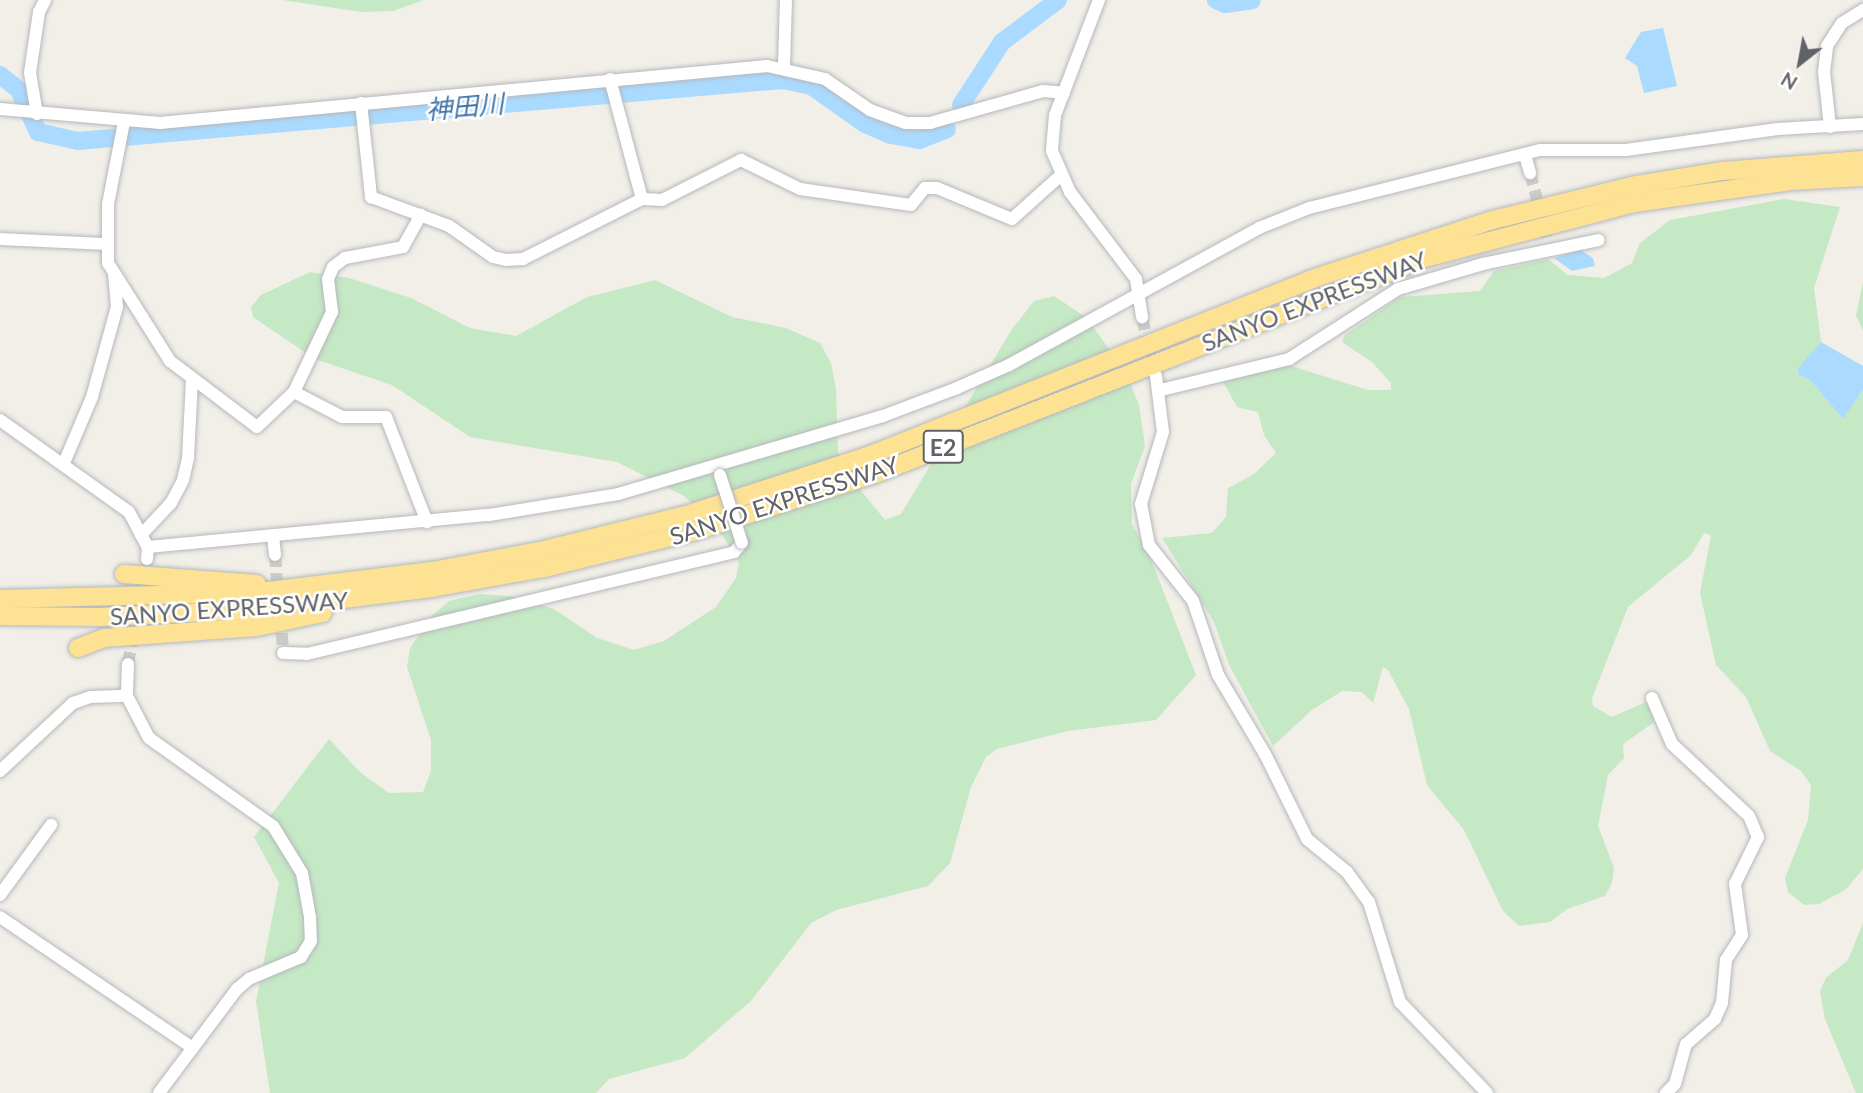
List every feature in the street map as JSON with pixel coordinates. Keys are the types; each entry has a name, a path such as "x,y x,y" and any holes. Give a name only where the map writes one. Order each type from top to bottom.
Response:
{"highway":[{"name":"SANYO EXPRESSWAY","path":"0,599 173,598 391,577 540,551 778,487 868,456 1312,279 1493,220 1631,186 1723,172 1863,160"},
{"name":"SANYO EXPRESSWAY","path":"0,616 98,617 255,610 498,577 692,532 875,474 1307,301 1461,247 1634,204 1777,183 1863,177"},
{"path":"124,574 262,584 391,577"},
{"path":"79,648 104,638 257,627 498,577"}],"street":[{"path":"30,113 30,73 39,12 46,0"},
{"path":"784,66 786,0"},
{"path":"1098,0 1052,128 1052,151 1060,176 1117,251 1140,292 1142,318"},
{"path":"1830,127 1827,46 1842,23 1863,10"},
{"path":"0,109 123,125 361,112 612,89 784,66 825,79 870,110 906,123 930,123 1043,91 1063,93"},
{"path":"612,89 642,199"},
{"path":"361,112 371,197 449,226 493,257 506,260 523,258 642,199 662,200 741,160 800,189 911,205 925,188 937,188 1012,219 1060,176"},
{"path":"0,420 64,463 129,512 148,553 273,536 427,522 558,506 718,471 883,416 957,388 1009,365 1259,228 1309,208 1540,150 1626,150 1863,124"},
{"path":"64,463 92,397 117,307 108,244 108,204 123,125"},
{"path":"1525,155 1530,173"},
{"path":"114,273 170,361 257,426 294,392 311,348 332,312 328,279 332,267 345,258 403,247 421,215"},
{"path":"0,239 108,244"},
{"path":"1161,390 1289,359 1398,289 1548,244 1599,240"},
{"path":"1156,376 1161,390 1163,432 1141,504 1149,545 1193,601 1218,675 1265,754 1307,839 1347,872 1369,902 1400,1002 1487,1093"},
{"path":"141,535 171,503 183,480 188,458 192,380"},
{"path":"294,392 342,416 386,417 427,522"},
{"path":"283,653 307,654 734,552 742,543 718,471"},
{"path":"273,536 275,555"},
{"path":"128,664 127,696 135,718 168,756 273,827 290,847 307,892 311,941 301,957 249,979 159,1093"},
{"path":"0,771 73,703 90,697 127,696"},
{"path":"1653,698 1672,744 1749,816 1758,837 1735,884 1742,935 1726,960 1722,1003 1714,1019 1686,1044 1675,1084 1666,1093"},
{"path":"0,895 51,825"},
{"path":"0,917 193,1048"}],"green space":[{"path":"283,0 424,0 393,11 361,12"},
{"path":"1784,199 1840,207 1814,288 1821,342 1799,375 1811,381 1843,419 1863,390 1863,869 1845,890 1819,904 1804,905 1788,892 1785,878 1808,820 1811,785 1801,771 1770,751 1746,697 1716,665 1700,593 1711,535 1704,533 1691,555 1628,607 1592,698 1593,706 1612,717 1646,702 1654,715 1653,723 1623,744 1624,758 1608,775 1598,826 1614,868 1612,883 1605,896 1567,909 1550,922 1519,926 1503,911 1464,830 1427,785 1409,709 1388,670 1383,667 1373,703 1362,692 1342,691 1312,710 1273,746 1229,665 1214,622 1162,538 1212,533 1226,517 1228,488 1254,474 1276,453 1264,435 1258,412 1237,407 1223,382 1288,365 1368,390 1391,390 1391,383 1372,362 1342,342 1345,335 1400,297 1480,291 1494,271 1548,259 1568,275 1604,278 1632,263 1640,243 1670,220"},
{"path":"310,272 349,278 411,298 470,328 516,336 587,297 655,280 732,317 786,328 820,343 831,363 836,389 838,452 845,471 885,520 901,514 1012,329 1034,301 1054,296 1087,318 1126,373 1139,405 1145,446 1131,484 1132,524 1150,557 1196,675 1156,720 1068,731 997,749 986,757 971,787 950,863 928,886 836,910 811,923 751,1001 685,1058 609,1079 596,1093 270,1093 256,1001 279,883 254,837 329,739 361,773 389,793 423,792 431,771 431,740 407,667 410,648 433,615 449,601 480,594 510,596 554,609 597,638 634,650 664,641 716,607 736,578 739,562 718,528 684,496 617,462 470,437 392,385 315,359 253,317 251,307 261,295"},
{"path":"1863,282 1863,330 1856,316"},
{"path":"1863,923 1863,1093 1856,1093 1825,1019 1820,991 1826,978 1848,960"}],"water":[{"path":"1663,28 1677,86 1644,93 1637,66 1625,58 1641,32"},
{"path":"1581,250 1593,258 1595,266 1572,271 1554,258"},
{"path":"1821,342 1863,366 1863,390 1843,419 1811,381 1799,375 1798,368"}],"waterway":[{"name":"神田川","path":"961,105 1002,42 1058,0"},
{"name":"神田川","path":"1216,0 1225,4 1252,0"},
{"name":"神田川","path":"0,75 19,90 38,132 78,141 783,80 811,86 865,124 891,135 919,140 947,129"}],"tunnel":[{"path":"1530,173 1547,238"},
{"path":"1142,318 1155,372"},
{"path":"275,555 278,597"},
{"path":"128,664 145,568"},
{"path":"280,615 283,653"}]}
